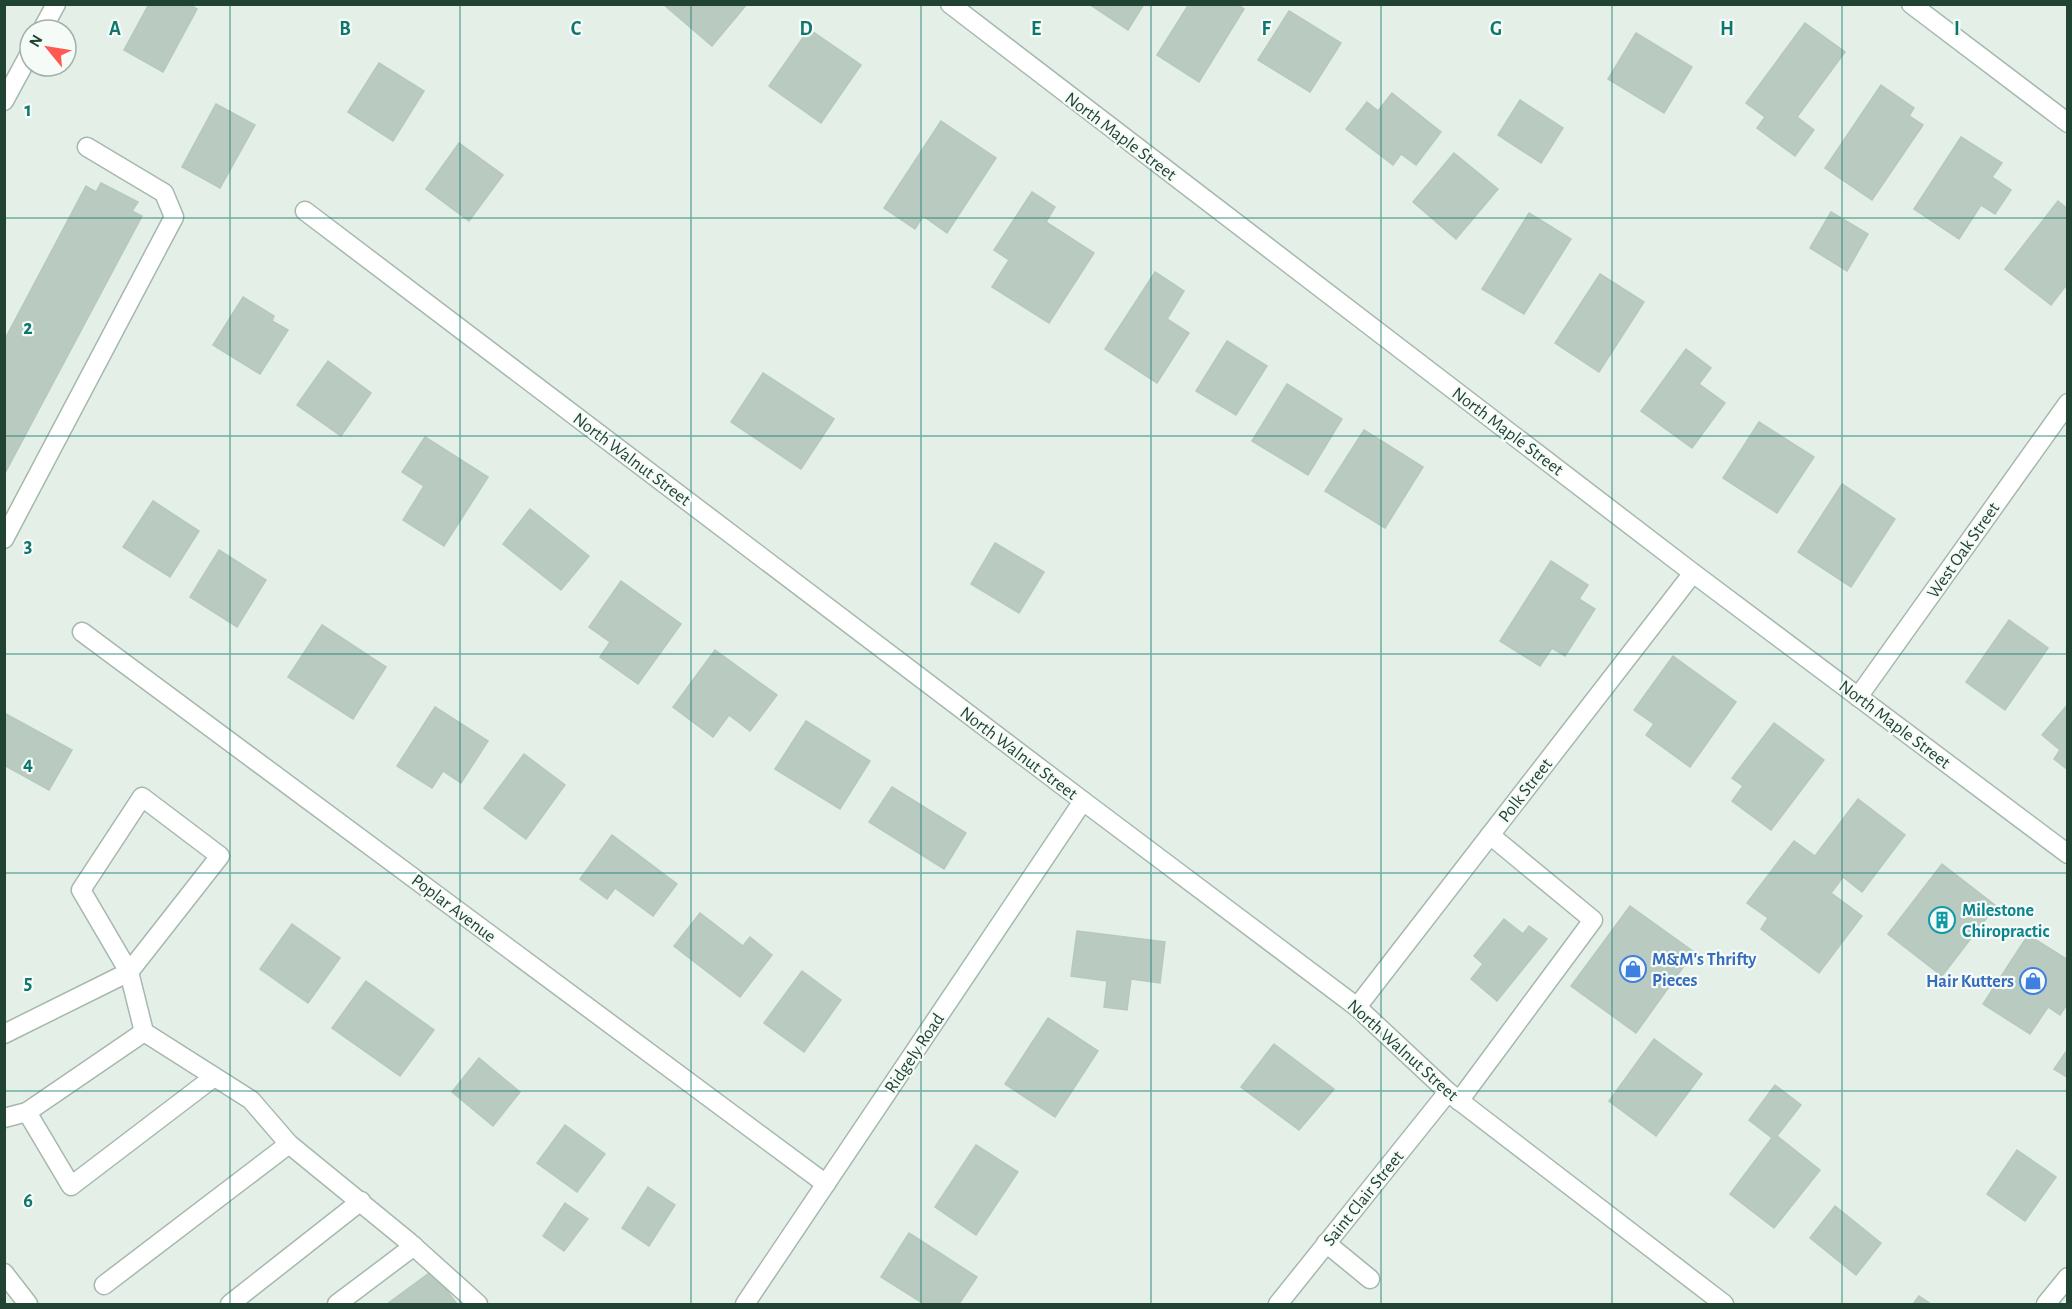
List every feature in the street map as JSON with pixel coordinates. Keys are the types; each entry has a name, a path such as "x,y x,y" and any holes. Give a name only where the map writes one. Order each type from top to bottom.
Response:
{"street":[{"path":"48,18 56,4"},
{"name":"North Maple Street","path":"950,4 1693,573 2067,854"},
{"path":"1911,4 2067,123"},
{"path":"4,101 18,75"},
{"path":"4,539 174,217 164,193 87,147"},
{"name":"North Walnut Street","path":"305,211 1357,1007 1453,1096 1724,1305"},
{"name":"West Oak Street","path":"1858,697 2067,403"},
{"name":"Polk Street","path":"1357,1007 1693,573"},
{"name":"Poplar Avenue","path":"82,632 826,1184"},
{"path":"4,1034 129,972 220,856 142,796 81,890 129,972 144,1032 251,1100 289,1144 414,1246 477,1305"},
{"name":"Ridgely Road","path":"746,1305 1083,801"},
{"name":"Saint Clair Street","path":"1278,1305 1326,1243 1453,1096 1593,921 1490,835"},
{"path":"4,1118 27,1112 144,1032"},
{"path":"27,1112 71,1186 214,1077"},
{"path":"104,1284 289,1144"},
{"path":"230,1305 361,1201"},
{"path":"1326,1243 1370,1280"},
{"path":"337,1305 414,1246"},
{"path":"4,1273 28,1305"},
{"path":"2046,1305 2067,1277"}],"building":[{"path":"149,4 189,4 197,9 163,72 124,50"},
{"path":"663,4 747,4 712,46"},
{"path":"1089,4 1144,4 1128,30"},
{"path":"1189,4 1237,4 1244,9 1199,82 1157,55"},
{"path":"1289,11 1341,43 1310,92 1258,60"},
{"path":"1805,23 1845,52 1797,117 1814,130 1795,156 1757,128 1765,117 1746,103"},
{"path":"809,29 861,65 821,123 769,86"},
{"path":"1636,33 1692,67 1664,113 1608,79"},
{"path":"379,63 424,91 393,141 348,112"},
{"path":"1881,85 1914,108 1909,116 1923,125 1872,200 1825,168"},
{"path":"1392,93 1441,132 1416,165 1401,154 1393,165 1346,129 1367,102 1378,111"},
{"path":"1520,100 1563,128 1541,163 1498,135"},
{"path":"216,104 255,125 220,188 182,167"},
{"path":"941,121 996,158 947,233 923,216 915,229 884,208"},
{"path":"1961,137 2002,163 1992,177 2011,190 1995,214 1981,205 1959,239 1914,209"},
{"path":"459,143 503,175 469,221 426,189"},
{"path":"1454,153 1498,189 1456,239 1413,202"},
{"path":"101,183 138,202 132,211 142,216 4,475 4,341 86,186 96,192"},
{"path":"1032,192 1055,207 1046,222 1094,253 1049,323 992,287 1009,260 994,250"},
{"path":"2058,201 2068,209 2068,283 2051,305 2005,269"},
{"path":"1831,212 1868,234 1847,271 1810,248"},
{"path":"1529,213 1571,239 1524,314 1482,289"},
{"path":"1155,272 1184,291 1167,319 1189,333 1157,383 1105,349"},
{"path":"1600,274 1644,302 1599,372 1555,343"},
{"path":"243,297 274,316 272,321 288,330 260,374 213,345"},
{"path":"1227,341 1267,366 1236,415 1196,391"},
{"path":"1686,349 1711,368 1699,384 1725,403 1692,448 1641,411"},
{"path":"328,361 371,393 341,436 297,405"},
{"path":"763,373 834,419 801,469 731,422"},
{"path":"1287,384 1342,419 1308,475 1252,441"},
{"path":"1759,422 1814,457 1777,513 1723,478"},
{"path":"1364,430 1423,467 1385,528 1325,491"},
{"path":"425,437 488,477 444,546 403,520 424,486 402,472"},
{"path":"1842,484 1895,519 1851,587 1798,552"},
{"path":"153,501 199,531 170,577 123,547"},
{"path":"530,509 589,556 561,590 503,544"},
{"path":"995,543 1044,572 1019,613 971,584"},
{"path":"219,550 266,580 237,627 190,597"},
{"path":"1551,561 1588,585 1579,599 1595,609 1565,656 1552,648 1540,666 1500,641"},
{"path":"621,581 681,624 638,684 600,657 610,642 589,627"},
{"path":"2009,620 2048,648 2005,710 1966,682"},
{"path":"322,625 386,667 353,719 288,677"},
{"path":"715,650 777,695 750,731 729,715 713,737 673,707"},
{"path":"1673,656 1736,702 1690,767 1646,735 1654,724 1634,710"},
{"path":"2068,704 2068,770 2054,759 2060,750 2042,735"},
{"path":"435,707 488,741 461,783 443,771 432,788 397,766"},
{"path":"4,713 72,750 49,790 4,765"},
{"path":"806,721 870,761 840,809 775,769"},
{"path":"1774,723 1824,760 1771,830 1732,801 1743,786 1732,778"},
{"path":"524,754 565,785 526,839 484,808"},
{"path":"892,787 966,833 944,869 869,822"},
{"path":"1858,799 1905,835 1862,892 1843,877 1831,893 1862,916 1819,973 1761,929 1768,918 1747,903 1794,841 1815,856"},
{"path":"612,835 677,884 653,916 615,888 607,899 580,879"},
{"name":"Milestone Chiropractic","path":"1942,864 1996,906 1942,976 1888,934"},
{"name":"M&M's Thrifty Pieces","path":"1630,906 1694,952 1636,1033 1571,986"},
{"path":"700,913 743,946 750,937 772,955 740,997 674,946"},
{"path":"1504,919 1523,934 1529,926 1547,939 1497,1001 1471,979 1483,964 1474,956"},
{"path":"292,924 340,958 308,1003 260,969"},
{"path":"1077,931 1165,942 1160,983 1131,979 1127,1010 1104,1007 1107,981 1071,976"},
{"name":"Hair Kutters","path":"2028,935 2068,960 2068,1003 2060,1015 2048,1007 2030,1034 1983,1004"},
{"path":"802,971 841,1000 804,1052 764,1023"},
{"path":"366,981 434,1030 400,1076 332,1028"},
{"path":"1048,1018 1098,1051 1055,1117 1005,1084"},
{"path":"1654,1039 1702,1074 1656,1136 1609,1101"},
{"path":"1274,1044 1334,1089 1299,1130 1241,1087"},
{"path":"2068,1049 2068,1078 2054,1069"},
{"path":"479,1058 520,1092 493,1126 452,1092"},
{"path":"1775,1085 1801,1105 1777,1136 1820,1170 1774,1228 1730,1194 1772,1138 1749,1120"},
{"path":"565,1125 605,1154 577,1192 537,1163"},
{"path":"976,1145 1018,1172 976,1235 935,1207"},
{"path":"2017,1150 2056,1177 2025,1221 1987,1194"},
{"path":"648,1187 675,1205 649,1246 622,1228"},
{"path":"565,1203 588,1219 564,1251 543,1236"},
{"path":"1835,1206 1881,1243 1856,1275 1810,1238"},
{"path":"909,1233 977,1277 959,1304 924,1304 881,1277"},
{"path":"432,1271 457,1304 387,1304"},
{"path":"1919,1296 1931,1304 1913,1304"}],"place":[{"name":"Milestone Chiropractic","path":"1942,920"},
{"name":"M&M's Thrifty Pieces","path":"1633,969"},
{"name":"Hair Kutters","path":"2033,981"}]}
